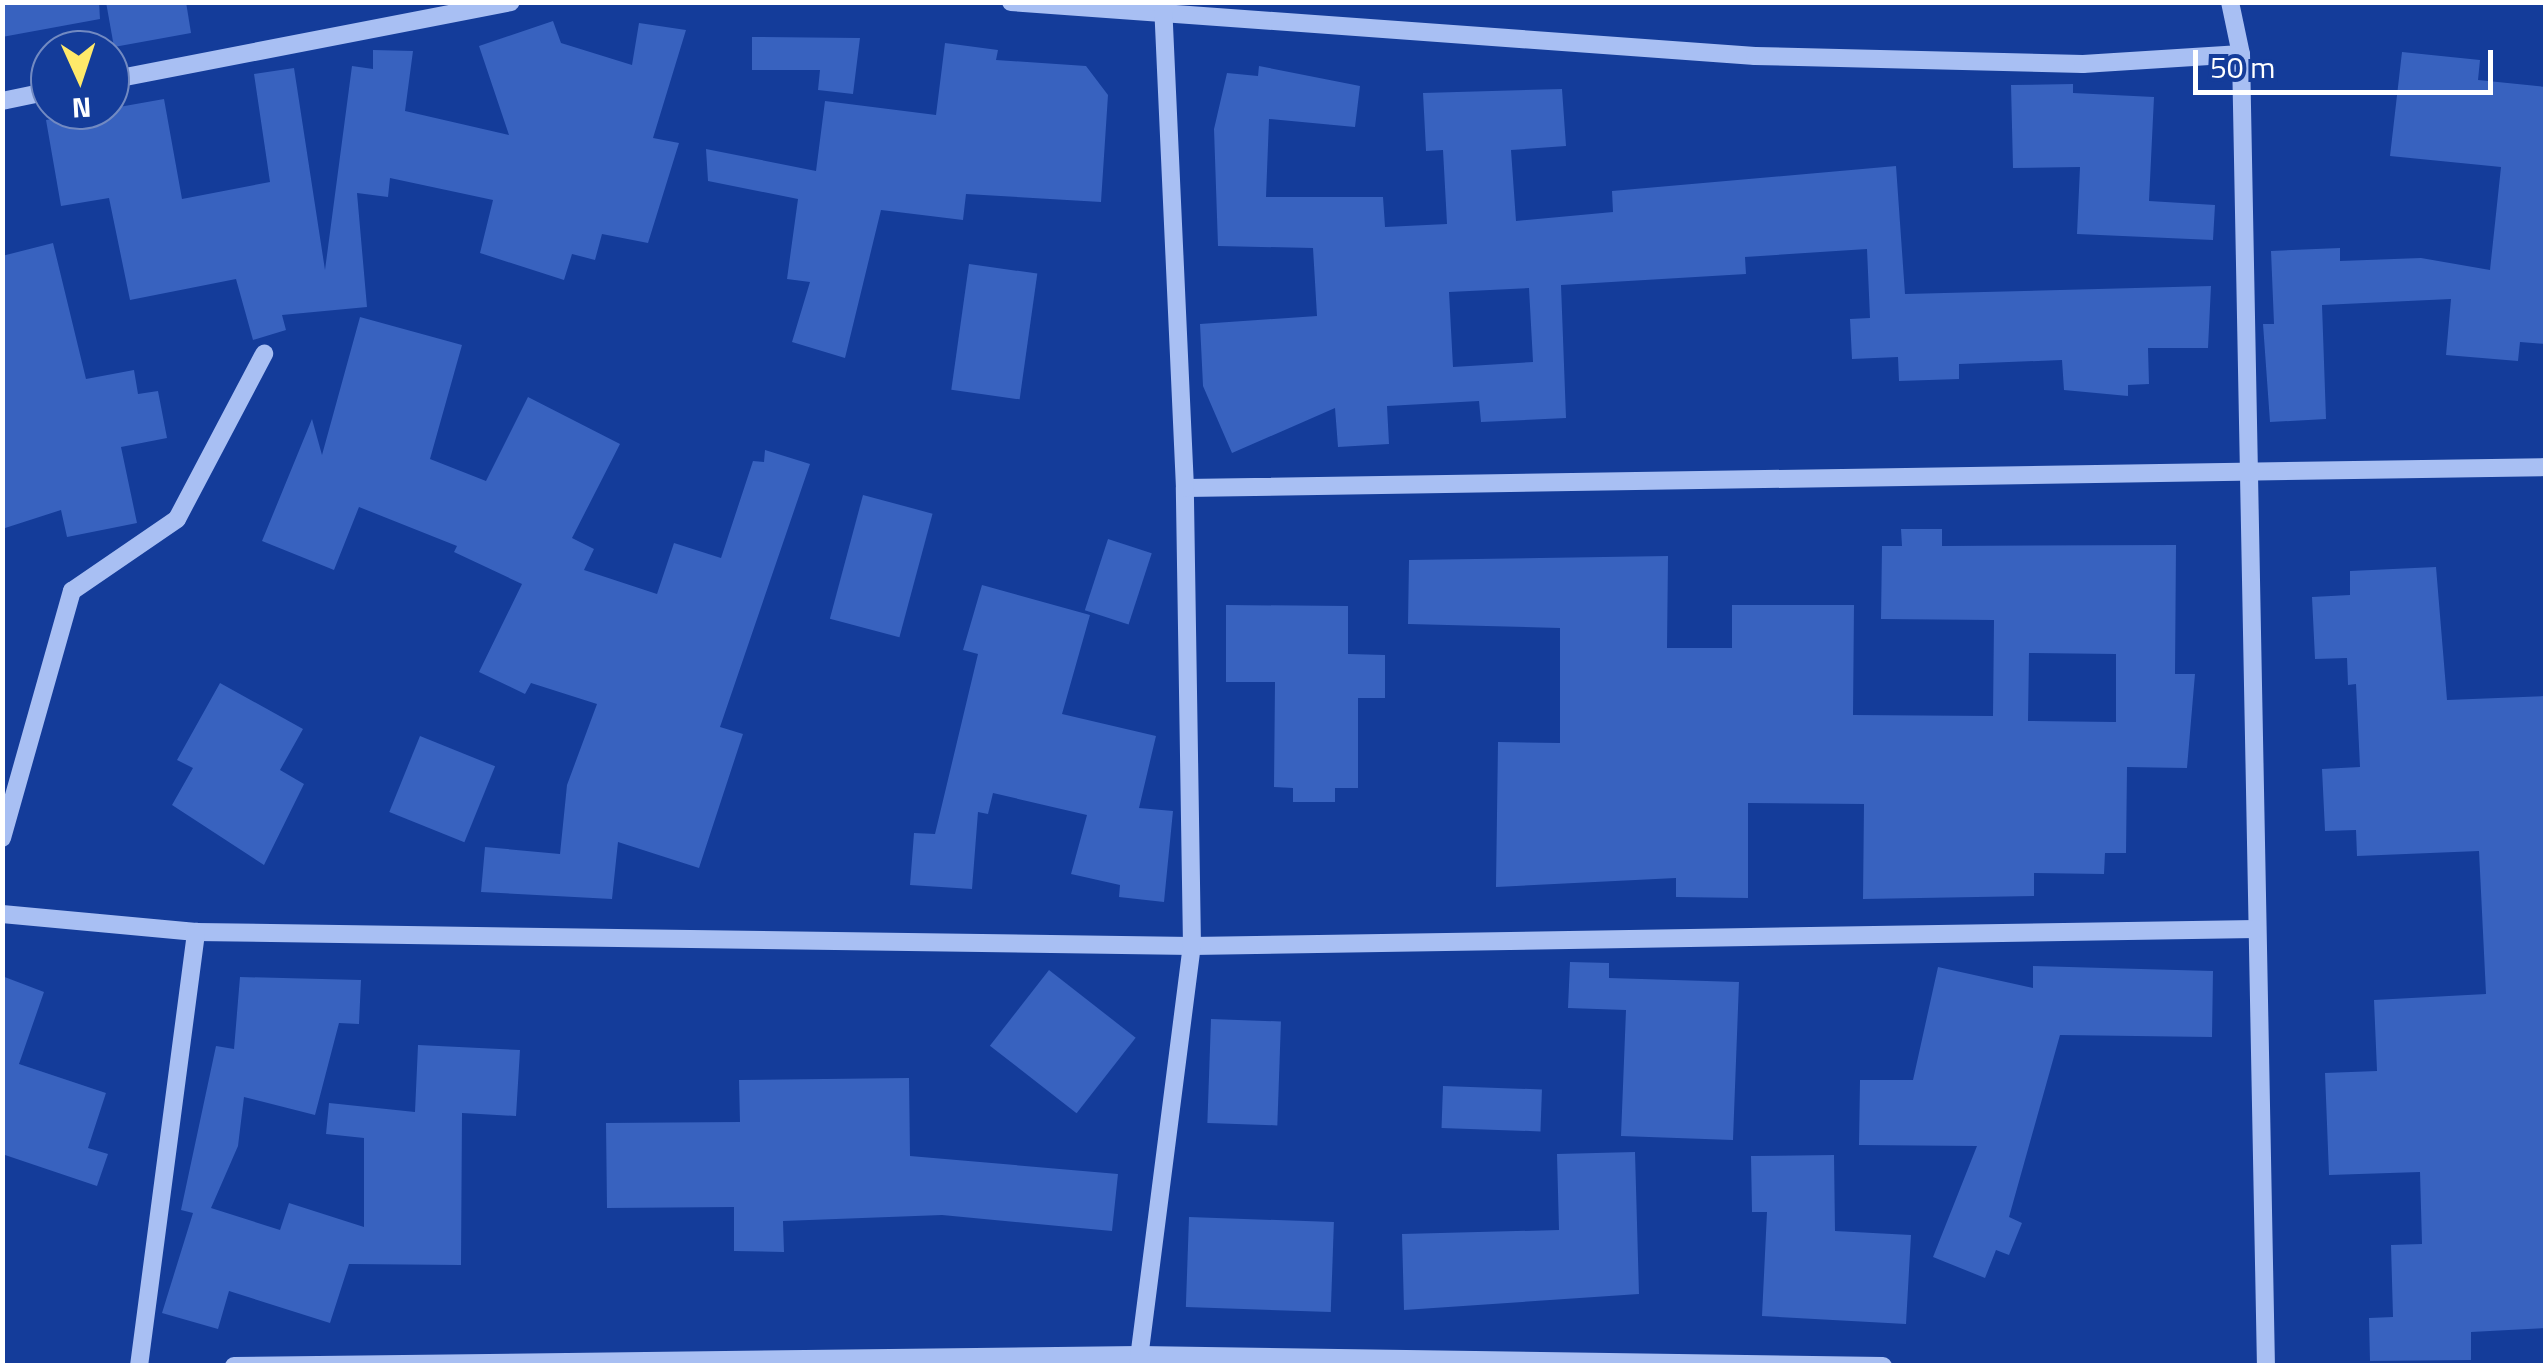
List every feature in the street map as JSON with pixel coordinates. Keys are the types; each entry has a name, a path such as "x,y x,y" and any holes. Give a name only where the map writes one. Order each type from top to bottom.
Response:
{"street":[{"path":"130,76 510,2"},
{"path":"1011,2 1756,56 2083,64 2241,54"},
{"path":"2230,2 2241,54 2266,1366"},
{"path":"1139,1360 1192,946 1185,488 1163,12"},
{"path":"2,100 30,95"},
{"path":"2,838 72,591 177,519 264,354"},
{"path":"1185,488 2251,476 2546,467"},
{"path":"2,914 196,932 1192,946 2256,929"},
{"path":"140,1366 196,932"},
{"path":"234,1366 1139,1360 1883,1366"}],"building":[{"path":"2,2 99,2 100,19 2,37"},
{"path":"106,2 186,2 191,33 130,44 130,30 111,30"},
{"path":"553,21 561,43 632,65 639,23 686,30 653,138 679,143 648,243 602,234 595,260 572,254 564,280 480,253 493,200 390,178 388,197 357,193 367,307 282,315 286,330 253,340 236,279 130,300 109,198 61,206 48,130 130,130 130,105 164,99 182,199 270,182 254,74 294,68 325,270 352,66 373,69 373,50 413,51 405,111 509,135 479,46"},
{"path":"752,37 860,38 853,94 818,90 820,70 752,70"},
{"path":"945,43 998,50 996,60 1086,66 1108,95 1101,202 966,194 963,220 881,210 845,358 792,342 810,282 787,279 798,199 708,181 706,149 816,171 825,101 936,115"},
{"path":"2402,52 2480,60 2478,80 2546,87 2546,344 2520,342 2518,361 2446,355 2451,299 2322,305 2326,419 2270,422 2263,324 2274,324 2271,251 2340,248 2340,261 2421,258 2490,270 2501,167 2390,156"},
{"path":"1259,66 1360,86 1355,127 1269,119 1266,197 1383,197 1385,227 1447,224 1443,150 1426,151 1423,93 1562,89 1566,146 1511,150 1516,221 1613,212 1612,191 1896,166 1905,294 2211,286 2208,348 2148,348 2149,384 2128,385 2128,396 2064,390 2062,360 1959,364 1959,379 1899,381 1898,357 1852,359 1850,319 1870,318 1867,249 1745,257 1746,274 1561,285 1566,418 1481,422 1479,401 1387,406 1389,444 1338,447 1335,408 1232,453 1203,386 1200,324 1317,316 1313,248 1218,246 1214,129 1227,73 1258,76","holes":["1529,288 1533,362 1453,367 1449,292"]},
{"path":"2073,84 2073,93 2154,97 2149,201 2215,205 2213,240 2077,234 2080,167 2013,168 2011,85"},
{"path":"53,243 86,379 134,370 138,394 158,391 167,438 121,447 137,523 67,537 61,510 2,529 2,256"},
{"path":"969,264 1037,274 1020,399 951,390"},
{"path":"360,317 462,345 430,459 486,481 528,397 620,444 572,538 594,549 584,570 657,594 674,543 721,558 753,461 764,462 765,450 810,464 720,727 743,734 699,868 618,842 612,899 481,892 485,847 560,854 567,785 597,704 531,683 525,694 479,672 522,584 454,552 457,546 359,507 334,570 262,541 312,419 322,455"},
{"path":"863,495 933,514 899,637 830,619"},
{"path":"1901,529 1942,529 1942,546 2176,545 2175,674 2195,674 2187,768 2127,767 2126,853 2105,853 2104,874 2034,873 2034,896 1863,899 1864,804 1748,803 1748,898 1676,897 1676,878 1496,887 1498,742 1560,743 1560,628 1408,624 1409,560 1668,556 1667,648 1732,648 1732,605 1854,605 1853,715 1993,716 1994,620 1881,619 1882,546 1902,546","holes":["2029,653 2116,654 2116,722 2028,721"]},
{"path":"1108,539 1152,553 1129,625 1085,610"},
{"path":"2436,567 2447,700 2546,696 2546,1328 2471,1332 2471,1360 2370,1361 2369,1318 2393,1317 2391,1245 2422,1244 2420,1172 2329,1175 2325,1073 2377,1071 2374,1000 2486,994 2479,851 2357,856 2356,830 2325,831 2322,769 2360,767 2356,684 2348,685 2347,658 2315,659 2312,597 2350,595 2350,571"},
{"path":"982,585 1090,615 1062,714 1156,736 1139,808 1173,811 1164,902 1119,897 1120,885 1071,874 1087,815 993,793 988,814 978,812 972,889 910,885 914,833 935,834 978,654 963,650"},
{"path":"1226,605 1348,606 1348,654 1385,655 1385,698 1358,698 1358,788 1335,788 1335,802 1293,802 1293,788 1274,787 1275,682 1226,682"},
{"path":"220,683 303,729 280,770 304,784 264,865 172,805 193,768 177,760"},
{"path":"420,736 495,766 464,842 389,812"},
{"path":"1570,962 1609,963 1609,978 1739,982 1733,1140 1621,1136 1626,1010 1568,1008"},
{"path":"2033,966 2213,971 2212,1037 2060,1035 2009,1217 2022,1223 2009,1255 1996,1250 1985,1278 1933,1257 1977,1146 1859,1145 1860,1080 1913,1080 1938,967 2033,988"},
{"path":"1049,970 1136,1038 1077,1113 990,1046"},
{"path":"2,976 44,992 19,1064 106,1093 88,1148 108,1154 97,1186 2,1154"},
{"path":"240,977 361,980 359,1024 339,1023 315,1115 244,1097 238,1146 211,1208 280,1230 289,1203 364,1227 364,1138 326,1134 329,1103 415,1112 418,1045 520,1050 516,1116 462,1113 461,1265 349,1264 330,1323 229,1291 218,1329 162,1313 193,1213 181,1210 216,1046 234,1049"},
{"path":"1211,1019 1281,1021 1277,1125 1207,1123"},
{"path":"909,1078 910,1156 1118,1174 1112,1231 942,1215 783,1221 784,1252 734,1251 734,1207 607,1208 606,1123 740,1122 739,1080"},
{"path":"1443,1086 1542,1089 1540,1131 1442,1128"},
{"path":"1635,1152 1639,1294 1404,1310 1402,1234 1559,1230 1557,1154"},
{"path":"1834,1155 1835,1231 1911,1235 1906,1324 1762,1316 1767,1212 1752,1212 1751,1156"},
{"path":"1189,1217 1334,1222 1331,1312 1186,1307"}]}
